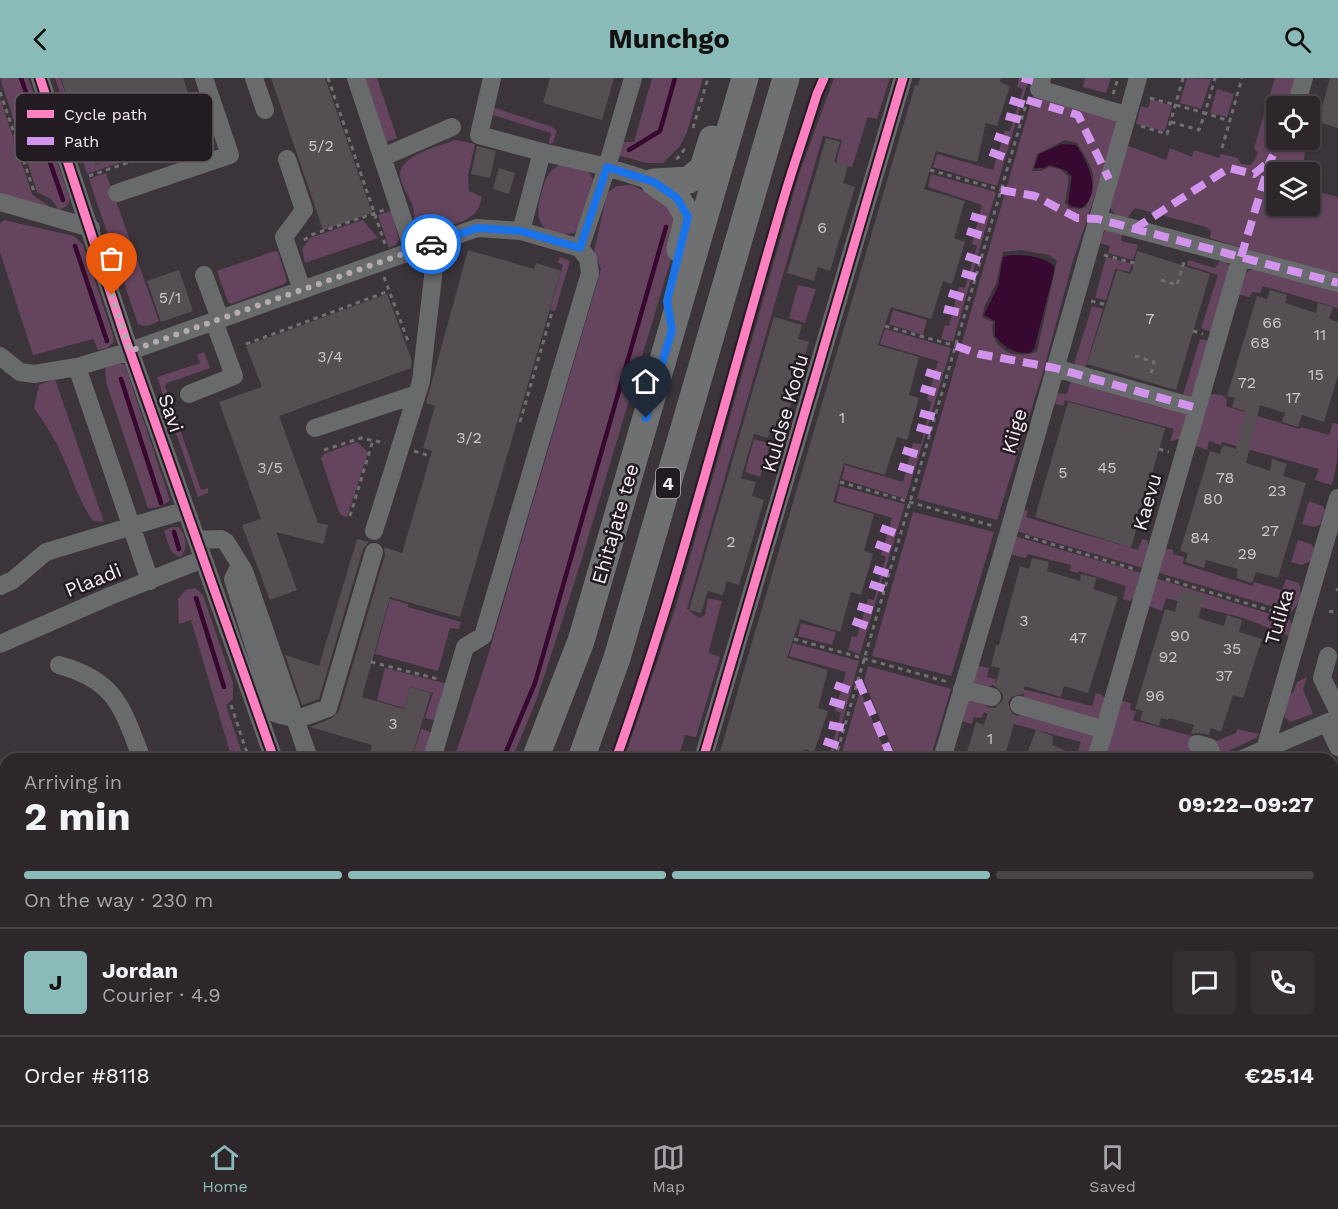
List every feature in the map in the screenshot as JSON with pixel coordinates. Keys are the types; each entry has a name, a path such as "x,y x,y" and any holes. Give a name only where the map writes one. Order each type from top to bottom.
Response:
{"highway":[{"name":"Ehitajate tee","path":"584,753 617,658 786,78"},
{"name":"Ehitajate tee","path":"537,753 581,641 672,330 741,79"},
{"path":"662,172 689,180 703,168 741,79"},
{"path":"662,172 688,217 667,301 672,330"}],"street":[{"name":"Savi","path":"40,78 45,93"},
{"path":"204,78 209,93"},
{"path":"254,78 265,110"},
{"path":"356,78 413,250"},
{"path":"492,78 479,135 607,167 662,172"},
{"path":"580,248 633,78"},
{"path":"777,107 799,78"},
{"name":"Kuldse Kodu","path":"705,753 903,78"},
{"path":"1042,78 1039,88 1130,120"},
{"path":"1299,96 1304,78"},
{"name":"Kiige","path":"944,753 1088,251 1140,87"},
{"path":"213,105 230,155 213,161"},
{"path":"383,157 452,127"},
{"path":"521,231 542,152"},
{"path":"287,159 304,210 284,237 302,290"},
{"name":"Savi","path":"69,162 130,351 272,753"},
{"path":"117,193 209,162"},
{"path":"0,202 91,228"},
{"path":"1098,219 1338,283"},
{"path":"0,356 20,372 34,374 77,367 130,351 477,228 521,231 580,248 588,259 590,273 483,636 465,647 434,753"},
{"path":"374,531 421,381 437,242"},
{"name":"Kaevu","path":"1098,753 1240,257"},
{"path":"189,394 234,376 204,275"},
{"path":"77,367 150,580"},
{"path":"1055,368 1197,408"},
{"path":"315,428 417,394"},
{"name":"Tulika","path":"1265,749 1338,498"},
{"path":"0,586 13,580 46,552 186,510"},
{"path":"197,540 220,539 226,542 244,571 307,753"},
{"path":"240,565 233,579 275,713 289,717 328,708 374,552"},
{"name":"Plaadi","path":"0,644 203,559"},
{"path":"1328,656 1322,678 1334,718 1338,747"},
{"path":"59,665 79,670 96,679 111,692 125,714 140,753"},
{"path":"963,687 992,697"},
{"path":"1019,705 1105,730"},
{"name":"Savi","path":"256,713 263,753"},
{"path":"1256,753 1334,718"},
{"path":"1197,744 1209,747 1212,753"}],"path":[{"path":"328,78 375,214 389,291 409,344"},
{"path":"693,129 708,78"},
{"path":"1130,120 1167,134 1183,78"},
{"path":"1170,122 1200,130 1214,78"},
{"path":"1222,148 1242,78"},
{"path":"1140,87 1175,105 1230,121"},
{"path":"0,92 15,136"},
{"path":"837,753 1027,100"},
{"path":"662,172 680,156 691,138"},
{"path":"24,162 33,189 39,198 51,203 56,218"},
{"path":"85,178 132,162"},
{"path":"930,170 1001,190"},
{"path":"301,245 311,235 399,205"},
{"path":"1161,280 1177,285 1190,243"},
{"path":"1088,251 1134,263"},
{"path":"246,344 389,291"},
{"path":"520,422 552,312"},
{"path":"885,326 956,346"},
{"path":"1135,356 1154,362 1145,393"},
{"path":"324,450 361,438 430,456"},
{"path":"350,516 373,440"},
{"path":"840,482 1302,620"},
{"path":"1329,611 1338,613"},
{"path":"794,639 963,687"},
{"path":"371,662 454,684"},
{"path":"231,705 247,753"}],"shaded area":[{"path":"0,78 28,78 33,93 15,93 15,124"},
{"path":"55,78 60,78 65,93 60,93"},
{"path":"365,78 377,78 397,138 386,142"},
{"path":"652,78 703,78 687,132 680,146 663,163 647,163 617,155 620,142 634,142"},
{"path":"834,78 890,78 877,119 868,117 852,167 836,163 842,140 823,136 687,609 699,618 705,615 708,598 722,601 709,650 709,653 720,657 696,737 685,735 680,753 626,753 676,606 799,174"},
{"path":"1019,78 1029,78 997,186 933,167 937,154 993,170 1005,131 1010,131 1023,89 1017,87"},
{"path":"1085,78 1111,78 1106,93 1083,87"},
{"path":"1187,78 1211,79 1201,109 1180,103"},
{"path":"1275,78 1301,78 1295,96 1270,96"},
{"path":"1217,89 1234,94 1227,117 1210,113"},
{"path":"1034,92 1121,117 1072,264 1043,372 997,520 917,499","holes":["1065,140 1077,143 1093,174 1093,189 1086,207 1080,209 1069,208 1065,202 1069,177 1060,169 1049,167 1041,171 1032,171 1037,154","1021,250 1049,255 1057,261 1037,351 1021,355 1013,354 999,346 995,339 993,322 982,317 985,305 996,284 1003,252"]},
{"path":"0,98 15,143 15,162 21,162 32,194 52,210 0,193"},
{"path":"1151,99 1172,106 1165,131 1136,124 1141,106 1148,108"},
{"path":"495,108 552,127 557,131 553,143 549,142 551,133 493,115"},
{"path":"1266,108 1266,150 1306,150 1303,162 1266,162 1266,216 1320,216 1320,192 1338,197 1338,273 1305,267 1210,238 1211,231 1206,227 1135,208 1127,218 1117,217 1109,206 1126,145 1166,160 1170,148 1192,157 1194,150 1219,158 1221,154 1238,158 1241,164 1251,165 1258,153 1254,148"},
{"path":"455,140 475,144 468,175 469,191 482,197 479,206 474,214 464,220 442,228 422,231 416,223 413,206 402,183 401,169 406,162 421,152"},
{"path":"1062,144 1076,145 1089,168 1091,194 1088,202 1081,208 1068,203 1072,176 1065,170 1050,165 1034,168 1039,154"},
{"path":"27,162 57,162 70,199 67,206 59,210 51,199 37,192"},
{"path":"83,162 95,162 96,165 105,162 121,162 87,174"},
{"path":"561,164 587,169 593,180 580,226 574,233 548,231 540,221 538,213 545,181 550,173"},
{"path":"106,173 159,321 148,326 138,324 89,179"},
{"path":"931,174 996,192 953,342 941,339 945,325 949,326 959,287 965,288 977,246 972,244 982,205 928,187"},
{"path":"631,185 664,202 672,214 678,236 576,578 536,701 514,753 456,753 486,662 601,269 594,252 607,193 617,186"},
{"path":"391,211 399,239 397,244 389,248 378,215"},
{"path":"4,220 74,236 83,245 113,335 114,342 107,348 98,350 93,339 33,355 0,252 0,224"},
{"path":"363,220 378,238 305,263 302,249 310,238"},
{"path":"1106,229 1123,231 1121,241 1138,245 1133,260 1108,253 1110,246 1099,243"},
{"path":"275,251 278,252 287,281 231,304 228,302 217,271"},
{"path":"1011,255 1039,258 1054,266 1034,349 1030,353 1015,351 1002,344 995,336 995,321 984,315 998,286 1003,257"},
{"path":"560,257 570,261 555,311 550,310 563,265 558,263"},
{"path":"1106,257 1132,264 1129,272 1115,269 1106,300 1095,298"},
{"path":"1222,259 1229,265 1229,269 1211,332 1201,328 1218,275 1187,265 1188,260 1215,268"},
{"path":"1256,268 1338,291 1338,308 1263,286 1260,293 1253,292 1249,297 1240,295 1243,278 1248,271"},
{"path":"798,285 816,289 805,323 789,318"},
{"path":"1092,306 1103,309 1086,366 1083,369 1075,367 1075,361"},
{"path":"893,310 927,320 923,335 889,324"},
{"path":"885,329 951,348 906,499 842,479 845,465 903,482 913,443 921,444 931,402 927,400 938,361 880,344"},
{"path":"1200,339 1209,341 1192,399 1183,395"},
{"path":"204,352 210,368 167,383 165,386 201,490 208,488 208,493 198,497 157,377 200,363 197,355"},
{"path":"118,362 125,365 170,500 157,507 148,508 106,382 105,369 112,363"},
{"path":"55,379 104,522 93,521 88,514 58,448 34,408 39,385"},
{"path":"1071,380 1187,414 1180,439 1170,441 1174,429 1065,400 1063,406 1056,404 1053,399 1056,393 1067,394"},
{"path":"1209,394 1222,395 1227,399 1226,406 1299,429 1301,427 1329,435 1333,423 1338,424 1338,448 1331,485 1315,480 1319,469 1222,442 1221,445 1209,441 1207,450 1193,445"},
{"path":"754,439 771,444 760,477 745,472"},
{"path":"357,442 368,452 347,517 339,512 321,458 324,454"},
{"path":"840,486 905,504 860,654 848,650 852,636 857,637 868,599 874,600 886,557 881,555 892,518 836,501"},
{"path":"1309,501 1323,506 1325,510 1320,525 1314,527 1302,524"},
{"path":"1028,510 1026,517 1138,550 1142,539 1147,540 1149,547 1143,568 1016,531 1023,511"},
{"path":"913,512 994,532 951,676 872,656"},
{"path":"172,527 179,527 185,538 186,545 181,557 171,551 164,531"},
{"path":"1014,536 1141,573 1134,598 1129,601 1123,599 1126,586 1079,571 1078,573 1070,571 1071,565 1028,554 1026,558 1008,554"},
{"path":"1298,540 1311,544 1314,548 1311,561 1302,565 1291,562"},
{"path":"1165,550 1173,550 1173,554 1184,557 1183,564 1253,586 1254,582 1282,590 1286,579 1299,583 1301,591 1298,602 1291,612 1156,572"},
{"path":"1155,578 1290,620 1292,625 1289,636 1243,618 1166,598 1162,611 1149,606"},
{"path":"195,588 203,595 233,683 233,699 226,705 242,753 230,753 191,620 179,624 178,599 186,590"},
{"path":"390,599 408,604 408,607 461,622 459,629 450,628 438,671 375,654"},
{"path":"801,623 836,632 832,645 798,636"},
{"path":"793,643 859,661 834,753 830,753 841,713 835,711 846,672 789,656"},
{"path":"868,666 951,689 932,753 894,753 864,681"},
{"path":"979,666 989,668 987,677 996,679 995,682 1092,706 1096,693 1102,695 1105,699 1089,753 1078,753 1081,742 1003,721 984,712 981,718 974,717 972,724 961,721 966,699 984,699 988,707 1019,716 1024,694 992,685 987,692 973,687 975,668"},
{"path":"385,668 448,684 438,721 425,718 433,693 410,687 404,708 377,700"},
{"path":"1307,677 1303,689 1313,714 1290,722 1283,715 1287,691 1293,693 1297,682"},
{"path":"860,690 886,753 842,753"},
{"path":"1122,701 1131,703 1130,710 1136,711 1133,720 1195,737 1206,753 1104,753"},
{"path":"421,729 433,733 428,753 414,753"},
{"path":"1237,729 1259,734 1256,738 1224,753 1216,753 1214,742 1236,733"}],"building":[{"path":"61,78 183,78 188,93 66,93"},
{"path":"271,78 325,78 372,213 323,230"},
{"path":"550,78 614,78 602,120 543,103"},
{"path":"920,78 1001,78 1000,82 1010,86 997,126 986,123 977,162 936,151 924,189 965,201 954,238 965,242 952,284 943,281 931,319 891,307 878,345 919,357 909,395 919,398 907,440 897,437 885,475 844,463 833,502 874,514 864,551 873,554 861,595 851,592 840,632 800,619 787,658 828,670 818,708 828,711 814,752 805,749 804,753 720,753 915,85 918,86"},
{"path":"1330,78 1338,78 1338,128 1320,123"},
{"path":"826,138 840,142 834,162 848,166 843,183 855,187 830,271 818,267 814,281 787,273"},
{"path":"477,146 496,151 490,178 471,174"},
{"path":"499,168 515,173 509,194 493,189"},
{"path":"468,250 534,269 536,263 561,271 460,617 390,597 362,697 404,709 410,687 431,693 413,753 370,753 372,745 310,727 332,718 339,711 385,555 384,547 402,553 432,451 423,448 435,406 426,403"},
{"path":"1137,251 1210,274 1176,390 1087,364 1117,270 1131,274"},
{"path":"179,270 193,311 161,322 147,281"},
{"path":"1270,290 1287,295 1285,303 1316,313 1318,303 1333,307 1329,319 1338,322 1338,375 1324,422 1302,415 1298,427 1282,422 1285,413 1260,405 1246,463 1270,471 1272,459 1287,464 1283,476 1306,483 1278,578 1256,572 1252,583 1236,578 1238,569 1206,560 1204,568 1185,562 1188,553 1180,551 1210,451 1220,454 1223,445 1236,449 1245,411 1232,407 1235,398 1227,396 1257,296 1267,299"},
{"path":"387,294 412,361 411,368 279,416 318,523 328,525 323,544 276,532 297,590 270,600 242,525 261,519 219,402 262,387 246,346"},
{"path":"774,317 802,325 798,339 809,342 784,428 772,425 768,438 754,434 741,478 756,482 752,496 764,500 739,585 727,581 723,595 708,591 701,613 689,610"},
{"path":"1068,402 1165,428 1131,548 1035,517"},
{"path":"357,539 369,542 363,549 319,699 302,705 285,655 319,666"},
{"path":"1032,558 1049,562 1047,571 1080,581 1081,574 1097,578 1093,589 1118,597 1088,693 1064,686 1061,697 1025,686 1022,694 1012,697 1008,702 1011,712 1016,716 1006,753 967,753 976,722 984,725 989,708 995,708 1003,700 1003,694 995,686 1000,668 991,666 996,645 999,645 1020,566 1029,569"},
{"path":"1180,590 1205,596 1198,618 1224,626 1227,615 1242,620 1239,632 1262,639 1243,698 1233,695 1221,732 1211,728 1209,735 1191,734 1194,725 1169,718 1168,720 1161,718 1159,726 1140,720 1143,711 1135,709 1165,609 1175,612"},
{"path":"1036,730 1053,736 1052,745 1071,753 1027,753"}],"waterway":[{"path":"21,78 26,93"},
{"path":"629,150 660,131 675,78"},
{"path":"50,162 63,200"},
{"path":"506,753 535,683 666,227"},
{"path":"75,246 107,341"},
{"path":"121,379 161,503"},
{"path":"174,532 179,549"},
{"path":"196,598 224,687"}],"marked path":[{"path":"1022,78 1033,81"},
{"path":"1010,100 1026,105"},
{"path":"1027,100 1078,115 1109,179"},
{"path":"1006,116 1021,120"},
{"path":"995,136 1015,143"},
{"path":"1241,257 1270,161 1276,150"},
{"path":"990,152 1010,159"},
{"path":"1134,229 1229,168 1254,174 1270,161"},
{"path":"1001,190 1035,196 1077,218 1098,219 1338,283"},
{"path":"971,216 992,222"},
{"path":"967,231 987,237"},
{"path":"966,256 981,261"},
{"path":"962,273 976,277"},
{"path":"949,293 969,299"},
{"path":"944,309 965,314"},
{"path":"956,346 979,354 1055,368 1197,408"},
{"path":"926,372 946,378"},
{"path":"921,388 941,394"},
{"path":"920,413 935,417"},
{"path":"917,427 931,431"},
{"path":"903,450 923,456"},
{"path":"899,466 919,472"},
{"path":"881,528 901,535"},
{"path":"876,544 896,551"},
{"path":"874,569 889,574"},
{"path":"870,584 885,589"},
{"path":"858,606 878,612"},
{"path":"853,621 873,628"},
{"path":"858,680 889,753"},
{"path":"835,685 855,692"},
{"path":"830,701 850,707"},
{"path":"829,725 844,728"},
{"path":"824,741 839,746"}],"cycle path":[{"path":"40,78 45,93"},
{"path":"618,753 682,555 784,196 824,78"},
{"path":"705,753 903,78"},
{"path":"68,162 126,340 272,753"}],"way so far":[{"path":"112,295 130,351 431,244"}],"route":[{"path":"431,244 477,228 521,231 580,248 607,167 654,182 677,198 688,217 667,301 672,330 646,418"}]}
